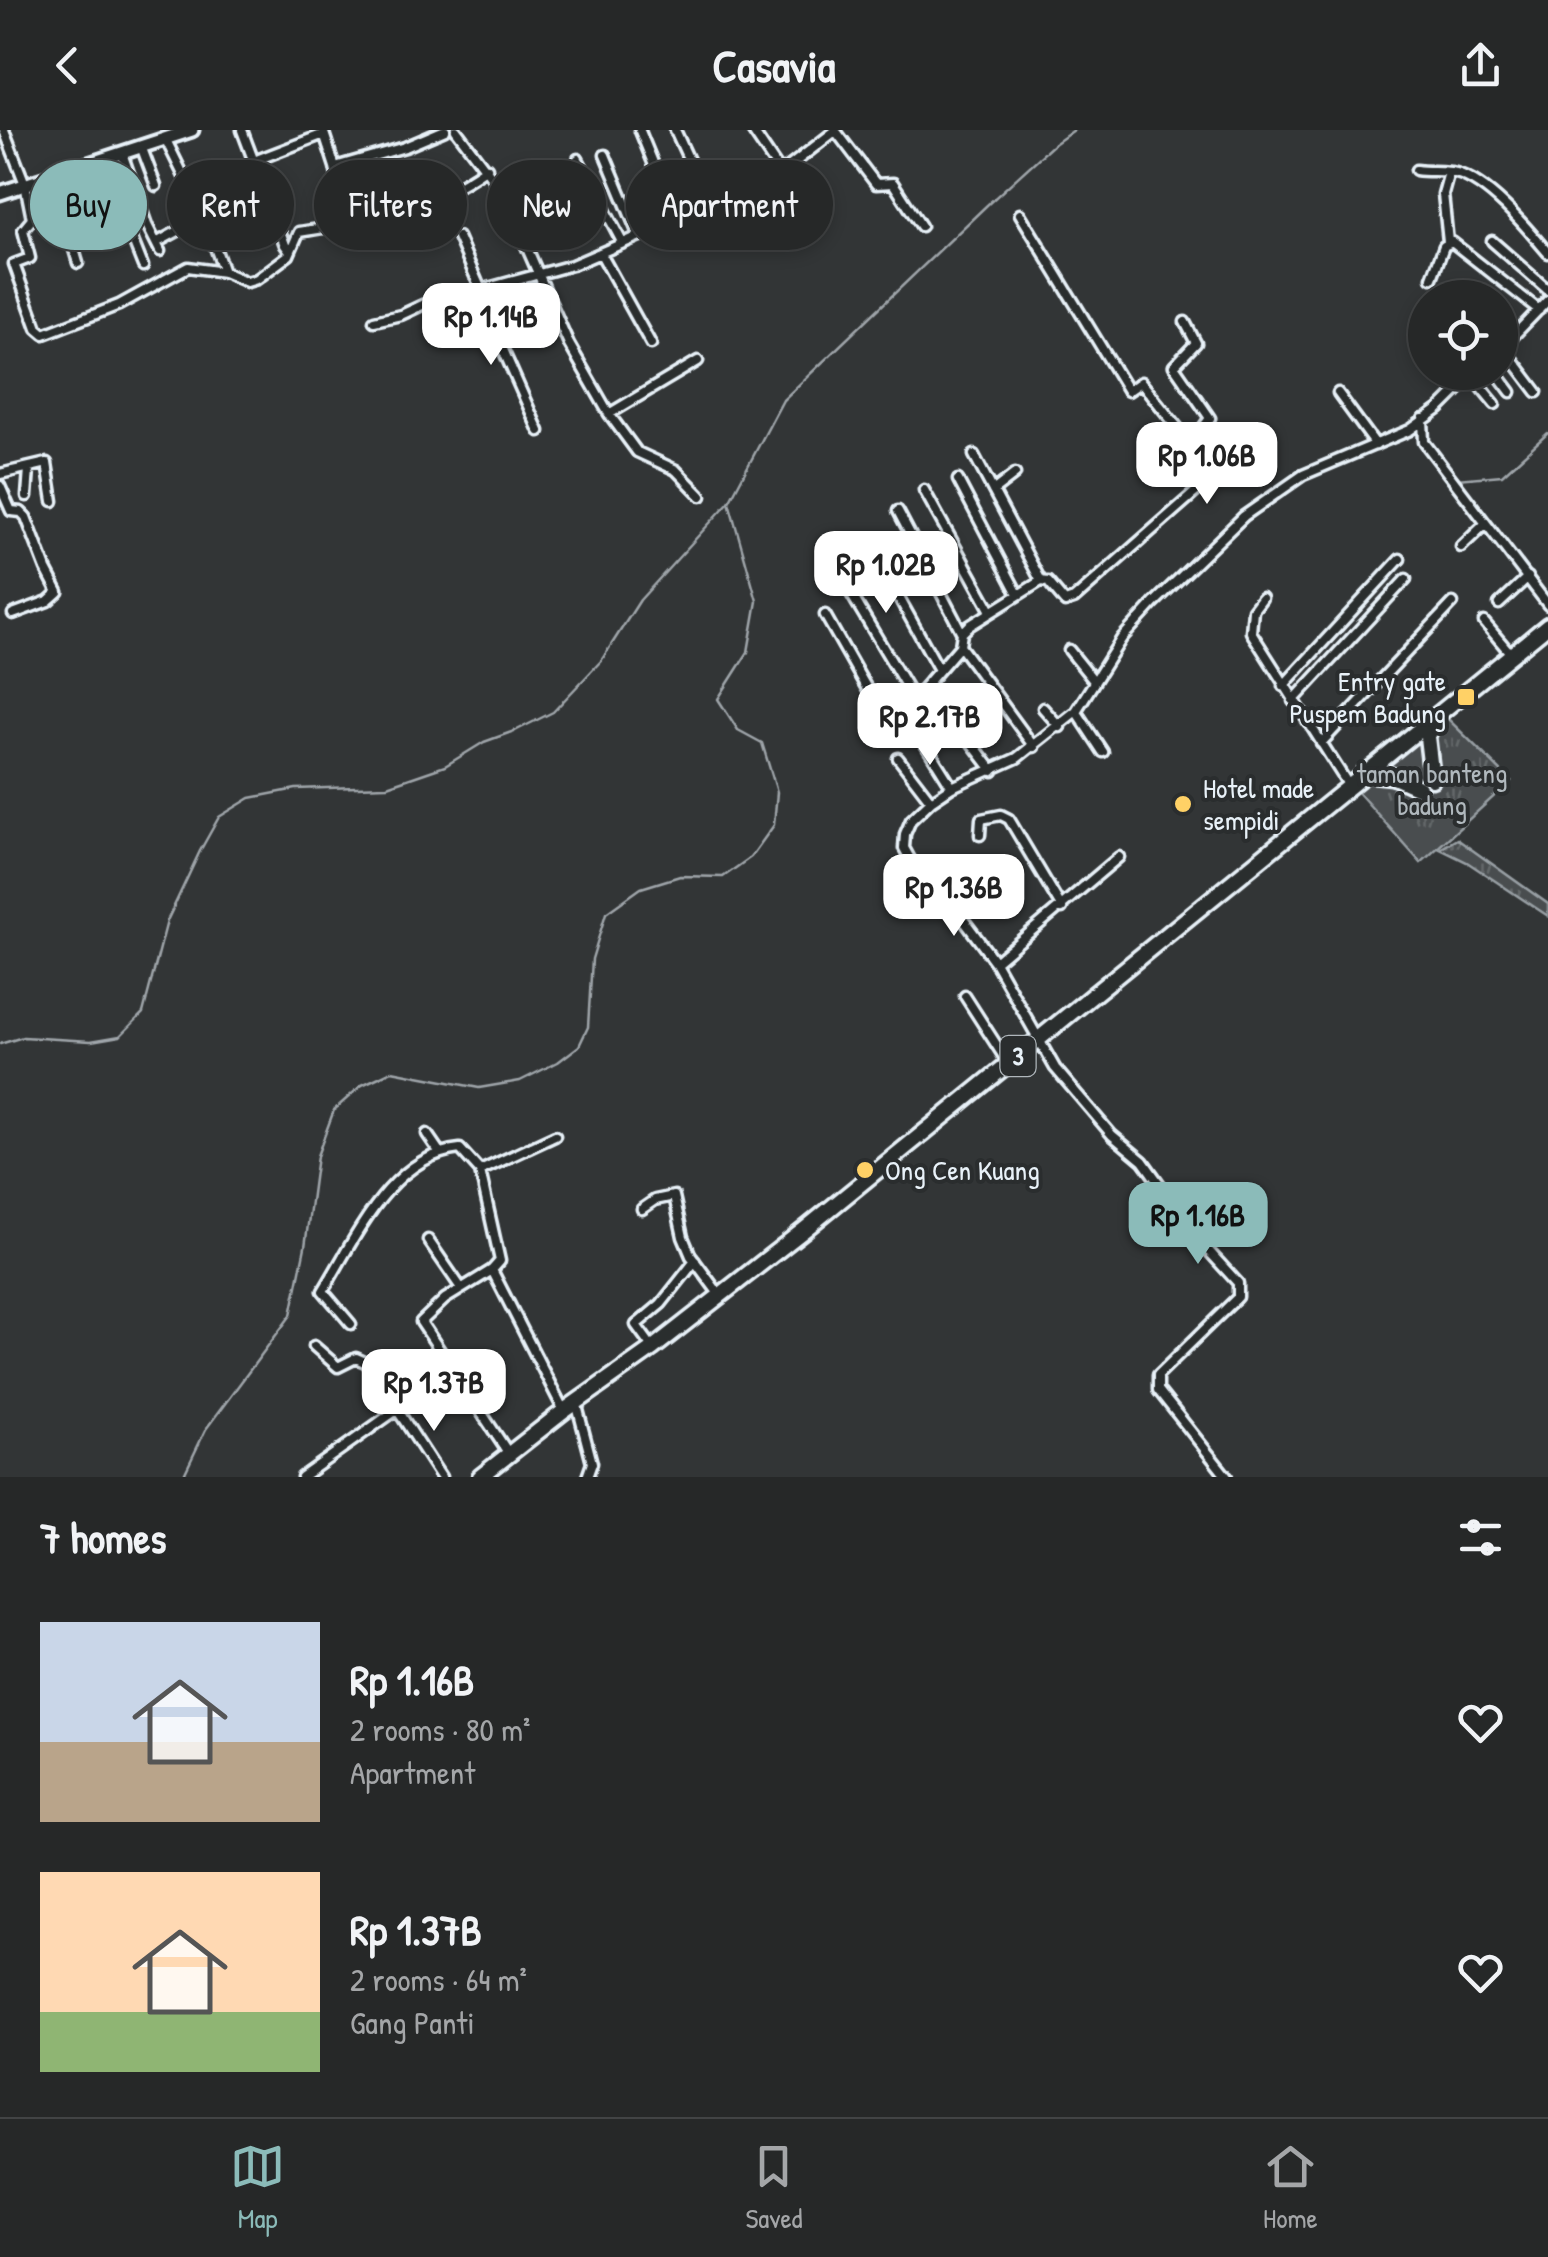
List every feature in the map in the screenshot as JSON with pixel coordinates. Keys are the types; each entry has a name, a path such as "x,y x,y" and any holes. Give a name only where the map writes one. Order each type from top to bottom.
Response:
{"highway":[{"name":"3","path":"480,1477 804,1230 1548,625"},
{"path":"1432,778 1427,736 1436,713"},
{"path":"1364,773 1392,776 1418,788"}],"street":[{"path":"4,130 25,184 32,217 23,230 30,258 14,264 40,333 104,311 188,267 224,272 247,282 282,261 299,232 314,230"},
{"path":"102,160 192,130"},
{"path":"242,130 254,160 323,132 333,160"},
{"path":"360,160 445,130"},
{"path":"456,130 487,169"},
{"path":"675,130 689,160"},
{"path":"752,130 772,160"},
{"path":"797,160 835,130 876,184 893,183 922,226"},
{"path":"640,131 652,160"},
{"path":"168,135 179,160"},
{"path":"142,146 156,186"},
{"path":"122,153 158,247 167,241"},
{"path":"605,155 626,205"},
{"path":"578,159 622,242"},
{"path":"1416,170 1449,172 1473,182 1500,202 1548,253"},
{"path":"1432,278 1448,242 1444,194 1449,172"},
{"path":"0,194 30,183"},
{"path":"1020,214 1128,392 1141,382 1190,443"},
{"path":"374,321 401,315 448,293 479,290 538,275 601,254 626,240"},
{"path":"1492,240 1548,290"},
{"path":"1448,242 1539,310"},
{"path":"74,250 78,264"},
{"path":"137,250 143,266"},
{"path":"216,250 224,272"},
{"path":"463,250 539,431"},
{"path":"526,250 568,344 609,414 637,452 676,470 701,496"},
{"path":"601,254 651,344"},
{"path":"1518,330 1548,300"},
{"path":"974,454 1045,581 1065,602 1074,599 1199,489 1200,482 1184,459 1190,443 1210,418 1174,366 1196,343 1185,322"},
{"path":"609,414 698,361"},
{"path":"1518,365 1537,392"},
{"path":"1227,1477 1158,1390 1156,1381 1158,1374 1238,1297 1238,1282 1205,1248 1143,1160 1082,1104 1037,1039 995,962 904,848 907,826 931,801 952,787 993,772 1034,748 1060,726 1076,711 1122,638 1244,516 1303,475 1410,430 1457,390"},
{"path":"1486,390 1496,404"},
{"path":"1338,392 1376,445"},
{"path":"1424,420 1424,442 1548,604"},
{"path":"0,462 2,473 47,463 53,501"},
{"path":"27,496 29,470"},
{"path":"993,491 1015,474"},
{"path":"958,480 1018,594"},
{"path":"0,486 10,511 24,514 46,570 58,588 48,601 13,614"},
{"path":"924,490 991,612"},
{"path":"825,615 883,717 890,720 914,699 960,646 962,634 898,511"},
{"path":"1460,547 1485,524"},
{"path":"868,542 938,668"},
{"path":"826,552 914,699"},
{"path":"1284,686 1400,559"},
{"path":"1499,604 1528,578"},
{"path":"1293,701 1406,579"},
{"path":"962,634 1018,594 1045,581"},
{"path":"1262,598 1252,610 1250,632 1349,786"},
{"path":"1320,743 1454,603"},
{"path":"1484,622 1512,654"},
{"path":"960,646 1034,748"},
{"path":"1068,650 1094,681"},
{"path":"927,684 993,772"},
{"path":"1043,708 1060,726"},
{"path":"903,709 952,787"},
{"path":"1076,711 1103,752"},
{"path":"898,758 931,801"},
{"path":"980,835 983,818 1010,819 1062,908"},
{"path":"995,962 1118,857"},
{"path":"965,996 1008,1064"},
{"path":"427,1134 440,1153"},
{"path":"480,1171 555,1136"},
{"path":"352,1324 323,1290 392,1184 408,1170 440,1153 460,1149 480,1171 500,1261 420,1322 510,1454"},
{"path":"642,1209 655,1200 674,1196 683,1237 719,1294"},
{"path":"428,1240 461,1288"},
{"path":"653,1348 637,1329 637,1323 668,1296 695,1261"},
{"path":"492,1270 570,1406 592,1463 587,1477"},
{"path":"314,1346 338,1367 356,1358 363,1360 440,1477"},
{"path":"302,1477 453,1370"}],"green space":[{"name":"taman banteng badung","path":"1446,717 1511,781 1421,863 1356,790"},
{"path":"1457,839 1548,904 1548,916 1467,862 1440,849"}],"waterway":[{"path":"0,1044 23,1037 91,1041 120,1036 143,1013 167,921 200,851 219,817 250,798 296,789 387,786 445,766 484,742 553,712 601,661 640,600 729,502 783,400 987,205 1074,130"},
{"path":"1457,479 1502,475 1548,433"},
{"path":"183,1477 206,1429 291,1315 317,1156 334,1110 362,1085 392,1071 479,1088 520,1081 558,1062 579,1046 588,1027 592,959 606,913 641,888 680,876 723,877 751,857 774,825 777,792 762,743 738,730 718,699 748,652 757,601 729,502"}],"place":[{"name":"Entry gate Puspem Badung","path":"1466,697"},
{"name":"Hotel made sempidi","path":"1183,804"},
{"name":"Ong Cen Kuang","path":"865,1170"}]}
